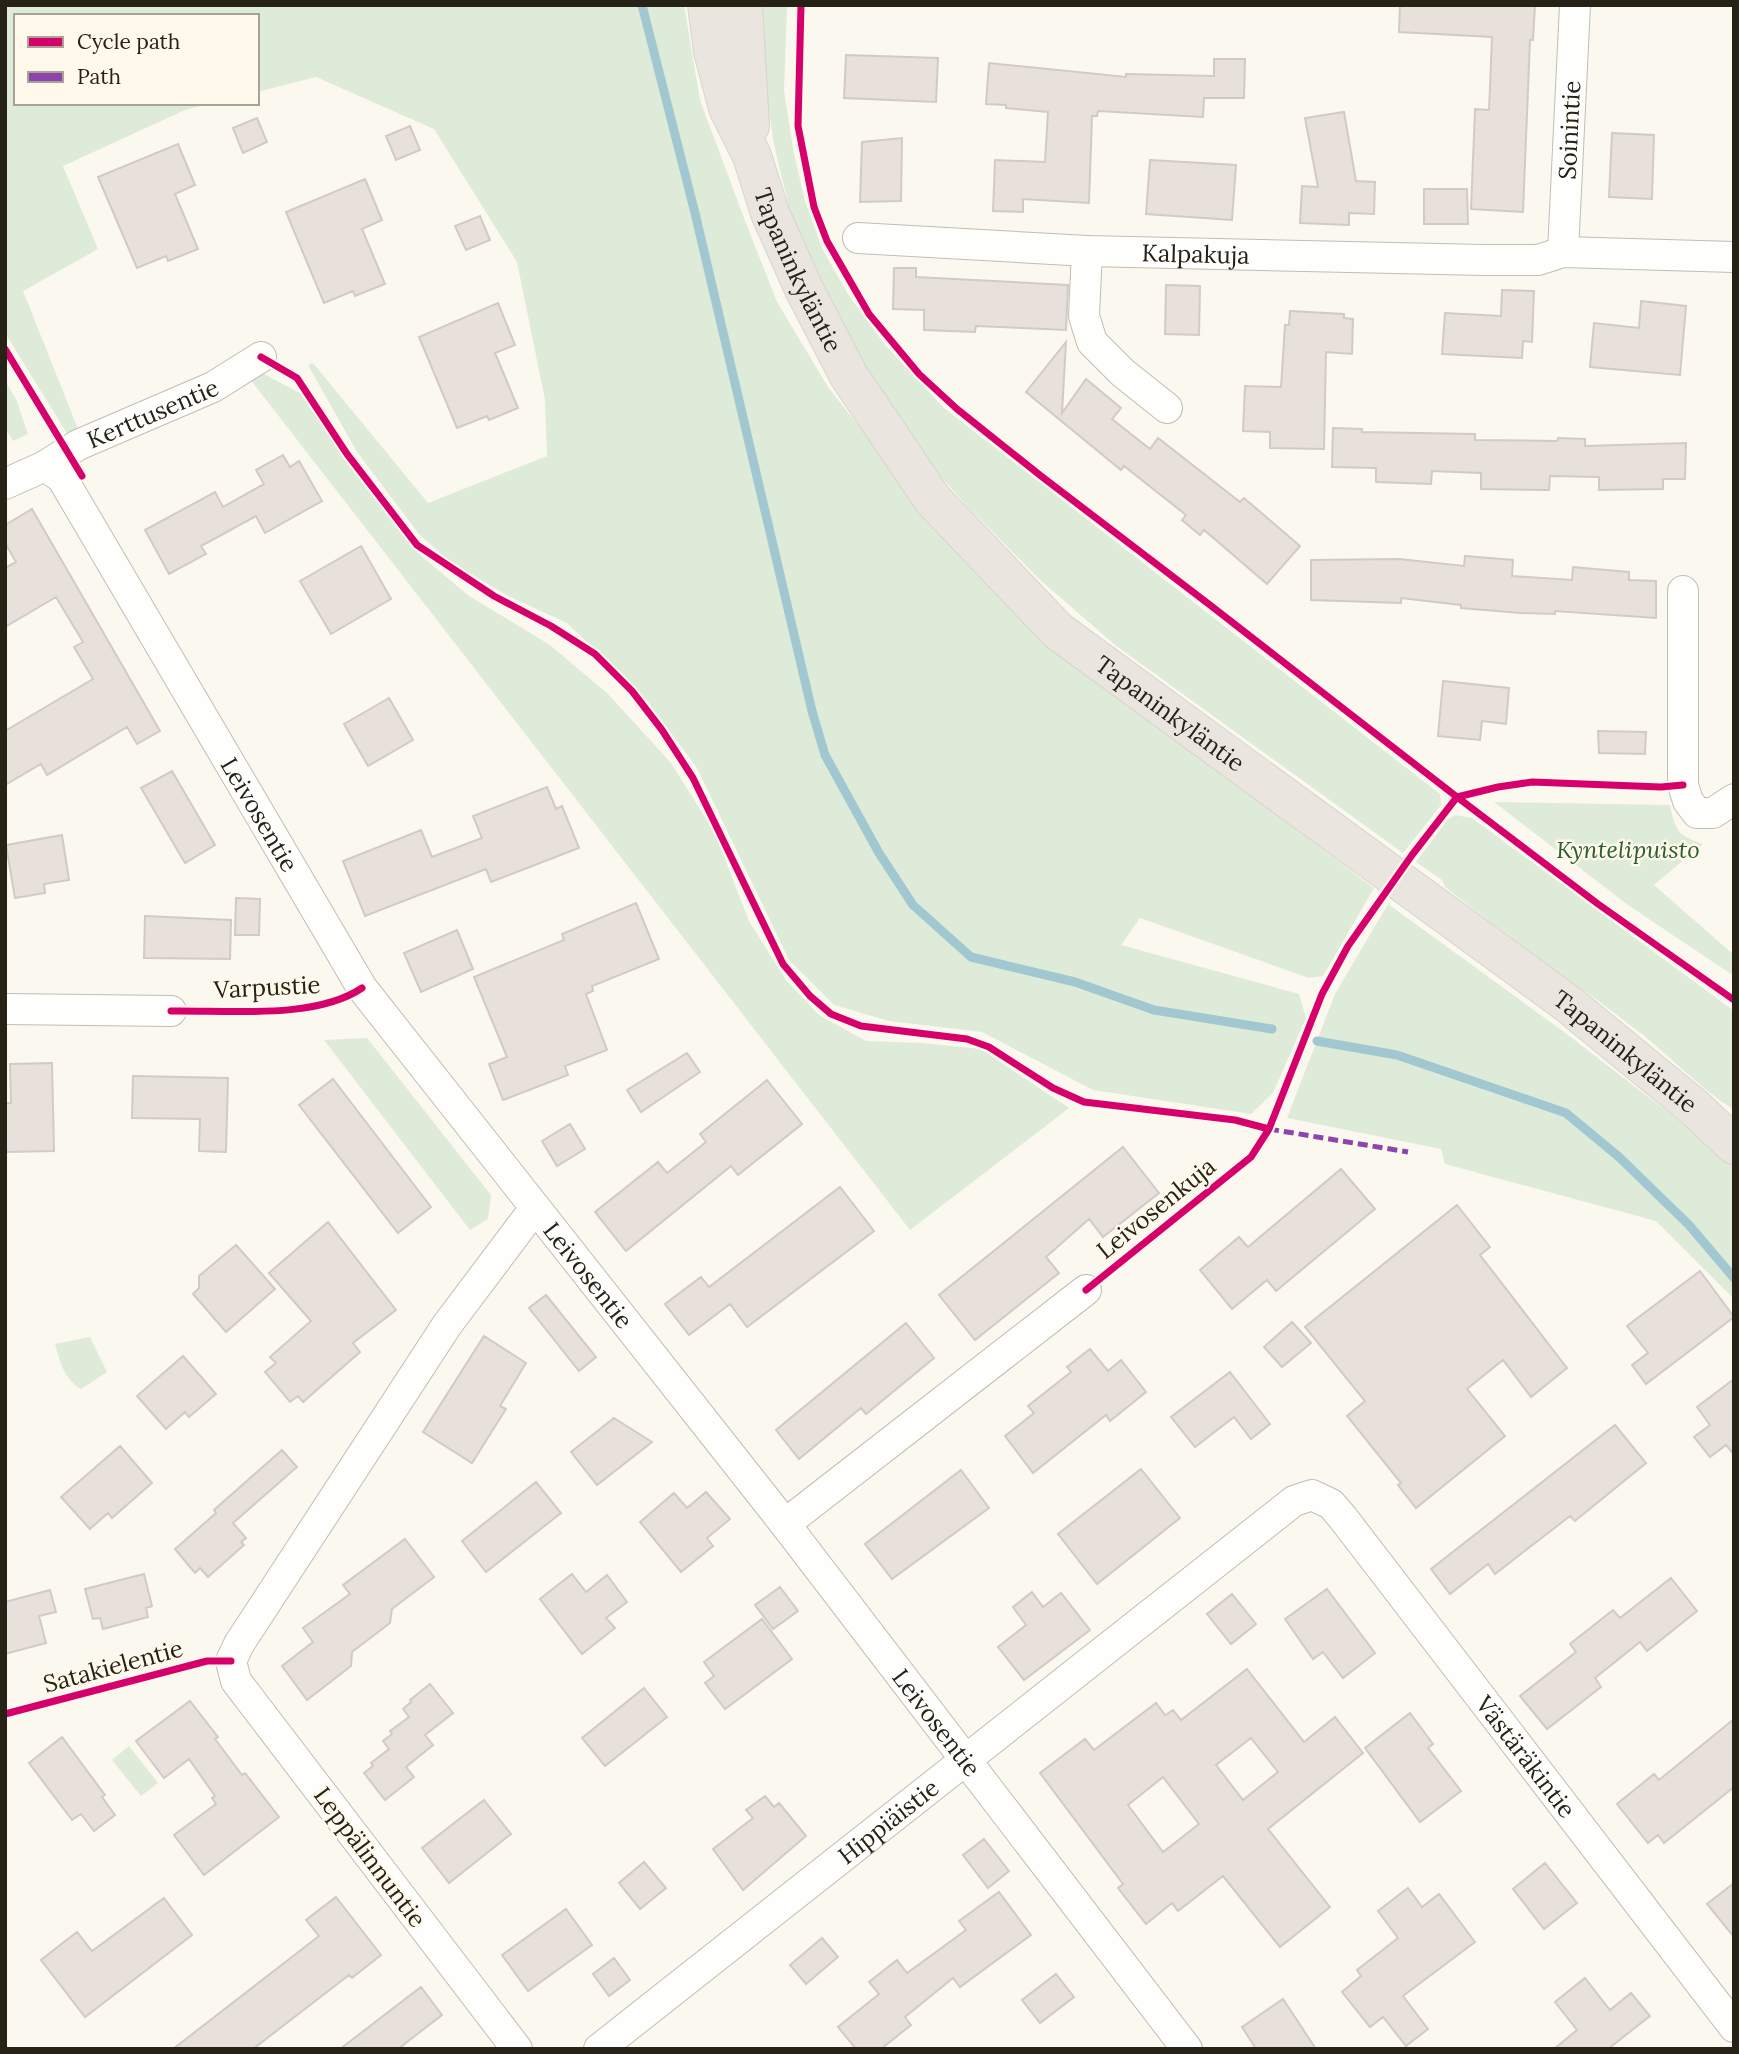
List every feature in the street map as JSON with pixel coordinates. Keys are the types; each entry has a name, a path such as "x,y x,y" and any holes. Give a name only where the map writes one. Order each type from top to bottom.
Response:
{"main road":[{"name":"Tapaninkyläntie","path":"707,5 713,51 728,108 752,156 770,213 804,289 849,376 933,500 1058,631 1567,1003 1695,1108 1734,1145"},
{"name":"Tapaninkyläntie","path":"743,5 752,156"}],"street":[{"name":"Soinintie","path":"1563,252 1575,5"},
{"name":"Kalpakuja","path":"858,238 1087,251 1484,260 1538,260 1563,252 1734,257"},
{"path":"1087,251 1084,316 1092,342 1123,373 1167,408"},
{"name":"Kerttusentie","path":"5,484 45,467 78,445 213,387 261,357"},
{"name":"Leivosentie","path":"45,467 62,478 362,989 785,1524 1187,2049"},
{"path":"1684,591 1683,785 1688,802 1696,813 1713,813 1734,799"},
{"path":"5,1009 171,1011"},
{"name":"Leppälinnuntie","path":"517,2049 236,1681 231,1661 239,1644 447,1325 535,1208"},
{"name":"Leivosenkuja","path":"785,1524 1086,1290"},
{"name":"Hippiäistie","path":"599,2049 1294,1501 1312,1495"},
{"name":"Västäräkintie","path":"1312,1495 1331,1504 1343,1518 1734,2026"}],"green space":[{"path":"5,5 684,5 700,100 742,213 777,302 828,387 928,514 1045,641 1374,888 1323,976 1309,978 1140,918 1121,945 1299,994 1306,1018 1273,1093 1251,1114 1093,1090 982,1032 889,1021 834,1005 789,960 697,768 645,698 567,623 508,596 449,561 419,534 357,452 308,365 313,363 428,503 547,456 545,400 517,262 434,129 316,77 259,91 259,14 14,14 14,105 205,105 185,110 63,166 98,249 23,291 78,429 68,435 5,333"},
{"path":"758,5 787,5 784,90 793,149 805,201 823,250 849,296 886,346 944,408 1440,794 1441,805 1403,853 1115,645 1039,579 966,505 923,456 852,344 810,264 789,207 774,145 763,71"},
{"path":"260,372 300,393 412,548 469,596 550,645 608,694 671,763 715,833 749,921 786,980 819,1015 866,1041 981,1049 1069,1108 910,1230 250,379"},
{"path":"5,381 16,399 28,434 13,441 5,428"},
{"name":"Kyntelipuisto","path":"1494,802 1670,805 1679,831 1703,844 1654,885 1734,955 1734,976 1628,905"},
{"path":"1455,815 1472,818 1734,1011 1734,1110 1643,1035 1469,906 1445,887 1442,880 1416,862 1448,819"},
{"path":"1388,904 1564,1032 1734,1164 1734,1299 1656,1221 1445,1164 1441,1149 1287,1118 1335,994"},
{"path":"367,1038 491,1195 488,1219 470,1230 324,1040"},
{"path":"90,1337 107,1372 81,1389 67,1375 55,1344"},
{"path":"129,1746 158,1783 141,1796 112,1760"}],"building":[{"path":"1400,5 1535,5 1533,40 1530,40 1523,212 1471,209 1475,109 1489,110 1492,37 1399,32"},
{"path":"846,55 938,58 936,102 844,98"},
{"path":"1214,59 1245,59 1244,98 1204,98 1203,117 1098,111 1097,116 1092,116 1089,203 1023,199 1023,212 993,211 995,160 1045,162 1048,112 986,104 989,63 1126,77 1126,74 1214,76"},
{"path":"1344,112 1356,181 1375,182 1374,214 1349,213 1349,225 1300,223 1302,186 1318,187 1305,118"},
{"path":"257,118 267,142 243,153 233,128"},
{"path":"410,126 420,150 396,160 386,136"},
{"path":"1612,133 1654,135 1652,199 1609,197"},
{"path":"902,138 901,201 860,202 862,142"},
{"path":"178,144 195,185 175,194 198,249 168,261 166,256 137,268 98,177"},
{"path":"1150,160 1236,165 1232,220 1146,214"},
{"path":"365,179 382,220 362,229 385,284 355,296 353,291 324,303 286,212"},
{"path":"1424,189 1467,189 1468,224 1424,224"},
{"path":"480,216 490,240 466,250 455,226"},
{"path":"894,268 916,268 916,277 1068,285 1066,330 976,326 975,332 924,330 924,310 893,309"},
{"path":"1166,285 1200,286 1199,335 1165,334"},
{"path":"1502,290 1534,291 1532,342 1523,341 1522,358 1442,354 1445,313 1501,316"},
{"path":"1641,301 1686,306 1680,375 1590,367 1594,323 1639,328"},
{"path":"498,303 515,345 495,353 518,408 489,420 487,416 457,428 419,337"},
{"path":"1290,311 1344,314 1344,318 1353,319 1352,354 1326,352 1324,449 1270,448 1270,432 1243,431 1245,386 1281,387 1285,325 1289,325"},
{"path":"1066,342 1062,413 1086,379 1121,408 1112,419 1150,449 1158,438 1240,502 1244,498 1300,546 1267,584 1204,530 1200,535 1182,520 1186,515 1124,466 1121,470 1026,392"},
{"path":"1333,428 1362,429 1362,432 1475,434 1475,440 1585,439 1585,446 1686,443 1685,479 1663,479 1663,489 1599,490 1599,477 1550,476 1549,490 1481,489 1481,473 1432,471 1431,484 1376,482 1376,468 1332,467"},
{"path":"283,455 290,467 299,461 322,501 265,533 256,516 201,546 206,554 169,574 145,530 215,492 223,507 264,484 256,470"},
{"path":"32,509 160,731 137,744 127,727 47,775 41,764 5,785 5,731 93,679 74,647 83,642 56,597 5,627 5,568 16,562 5,543 5,525"},
{"path":"361,546 391,599 331,634 300,581"},
{"path":"1465,556 1513,560 1512,576 1572,580 1573,567 1629,572 1629,580 1656,581 1656,618 1555,611 1555,614 1521,613 1461,608 1461,605 1401,598 1401,603 1311,600 1311,560 1399,559 1464,566"},
{"path":"1443,681 1509,688 1506,724 1482,721 1480,740 1438,736"},
{"path":"389,698 413,740 368,766 344,724"},
{"path":"1598,731 1646,732 1645,754 1599,753"},
{"path":"172,771 215,845 185,863 141,788"},
{"path":"547,787 556,809 562,806 579,848 491,882 486,869 365,916 343,861 421,830 432,857 482,838 473,816"},
{"path":"62,835 69,880 44,884 45,893 15,898 6,845"},
{"path":"236,898 260,899 259,935 235,935"},
{"path":"636,903 659,959 592,986 593,991 586,994 607,1050 565,1066 568,1075 503,1100 489,1064 507,1057 474,977 564,940 562,934"},
{"path":"145,916 231,920 230,959 144,958"},
{"path":"457,930 473,969 421,992 404,953"},
{"path":"687,1053 700,1072 641,1112 627,1090"},
{"path":"52,1063 54,1151 5,1152 5,1103 11,1103 10,1064"},
{"path":"133,1076 228,1078 226,1152 199,1151 200,1119 132,1118"},
{"path":"333,1079 431,1207 398,1233 299,1105"},
{"path":"767,1080 802,1124 738,1175 731,1166 626,1251 595,1212 658,1162 667,1173 706,1142 700,1134"},
{"path":"570,1124 585,1149 557,1166 542,1141"},
{"path":"1123,1147 1159,1193 1103,1237 1089,1219 1046,1257 1059,1273 975,1340 939,1295"},
{"path":"1341,1169 1375,1209 1276,1291 1267,1280 1232,1309 1200,1270 1239,1237 1248,1247"},
{"path":"840,1187 874,1231 747,1327 730,1304 689,1335 665,1304 701,1277 709,1287"},
{"path":"1457,1205 1490,1247 1480,1255 1567,1368 1531,1397 1503,1360 1467,1389 1505,1436 1416,1508 1398,1485 1401,1483 1347,1416 1365,1401 1305,1327"},
{"path":"328,1222 396,1310 353,1343 360,1352 303,1402 298,1396 290,1402 265,1372 276,1363 270,1357 311,1321 269,1273"},
{"path":"236,1245 275,1289 226,1332 193,1294 199,1288 199,1276"},
{"path":"1700,1271 1734,1317 1646,1384 1632,1365 1648,1353 1627,1326"},
{"path":"546,1295 596,1357 579,1371 529,1308"},
{"path":"1292,1322 1311,1343 1282,1367 1264,1347"},
{"path":"906,1323 934,1358 866,1414 861,1408 799,1459 776,1430"},
{"path":"484,1336 526,1363 500,1406 506,1409 472,1463 423,1432"},
{"path":"1090,1349 1108,1371 1121,1360 1146,1392 1110,1421 1106,1415 1033,1473 1005,1436 1034,1413 1028,1406 1071,1372 1067,1367"},
{"path":"183,1356 216,1394 189,1417 185,1412 166,1429 137,1396"},
{"path":"1230,1372 1270,1424 1251,1439 1234,1417 1195,1447 1171,1417"},
{"path":"1734,1379 1734,1455 1726,1445 1710,1457 1694,1437 1710,1425 1697,1407"},
{"path":"614,1418 652,1442 597,1485 571,1452"},
{"path":"1615,1425 1646,1463 1575,1521 1570,1516 1495,1574 1488,1564 1450,1594 1431,1569"},
{"path":"120,1446 152,1483 112,1518 108,1513 90,1529 61,1497"},
{"path":"282,1450 297,1467 233,1523 246,1538 241,1542 244,1545 208,1577 200,1568 195,1573 175,1549 216,1513 214,1510"},
{"path":"1141,1469 1180,1518 1097,1584 1058,1534"},
{"path":"961,1470 989,1508 892,1579 865,1544"},
{"path":"536,1482 561,1513 486,1572 462,1541"},
{"path":"706,1492 730,1519 707,1538 713,1546 681,1572 640,1522 674,1493 687,1508"},
{"path":"405,1539 434,1577 392,1609 390,1623 352,1652 351,1666 307,1700 282,1666 313,1642 303,1628 350,1594 343,1585"},
{"path":"144,1574 152,1606 146,1608 148,1617 103,1629 100,1618 93,1619 85,1589"},
{"path":"572,1574 586,1592 607,1575 627,1602 606,1618 615,1628 582,1654 540,1599"},
{"path":"1671,1578 1697,1611 1647,1651 1640,1642 1595,1678 1601,1687 1547,1729 1520,1696 1576,1652 1570,1644 1613,1610 1620,1618"},
{"path":"780,1587 798,1611 773,1629 755,1605"},
{"path":"1327,1589 1375,1653 1343,1678 1323,1652 1313,1659 1285,1619"},
{"path":"50,1590 56,1612 39,1616 46,1643 5,1654 5,1602"},
{"path":"1032,1592 1043,1607 1061,1593 1090,1630 1024,1680 998,1647 1026,1625 1013,1607"},
{"path":"1232,1594 1256,1624 1231,1644 1207,1614"},
{"path":"762,1619 792,1659 725,1709 705,1683 714,1676 704,1662"},
{"path":"1247,1669 1304,1742 1335,1717 1363,1753 1268,1829 1330,1907 1280,1947 1223,1876 1178,1911 1172,1903 1146,1924 1118,1888 1123,1884 1040,1773 1085,1739 1094,1750 1156,1703 1165,1715 1173,1710 1181,1720","holes":["1251,1738 1278,1772 1243,1800 1216,1765","1163,1777 1199,1824 1163,1852 1128,1805"]},
{"path":"430,1684 453,1713 425,1735 433,1745 406,1767 414,1777 385,1800 364,1773 373,1766 371,1763 389,1749 383,1741 392,1734 390,1731 409,1717 403,1709"},
{"path":"644,1688 667,1717 605,1766 582,1738"},
{"path":"190,1701 218,1737 215,1739 242,1775 245,1773 279,1817 204,1875 174,1835 216,1804 212,1798 215,1796 189,1759 164,1778 136,1741"},
{"path":"1410,1713 1433,1744 1428,1748 1461,1791 1420,1822 1365,1748"},
{"path":"1734,1719 1734,1787 1664,1843 1658,1835 1648,1843 1617,1804 1654,1774 1659,1780"},
{"path":"62,1737 105,1795 102,1797 115,1815 94,1831 81,1814 72,1820 29,1763"},
{"path":"765,1796 774,1807 779,1803 806,1836 743,1890 713,1849 753,1818 746,1810"},
{"path":"484,1800 511,1834 449,1883 422,1848"},
{"path":"984,1839 1009,1871 988,1888 963,1855"},
{"path":"644,1862 666,1888 640,1909 619,1883"},
{"path":"1545,1863 1577,1903 1544,1929 1513,1889"},
{"path":"1734,1883 1734,1937 1707,1904"},
{"path":"1408,1888 1422,1907 1439,1894 1475,1942 1403,1996 1428,2029 1406,2046 1383,2017 1370,2027 1342,1992 1361,1976 1357,1970 1398,1938 1378,1911"},
{"path":"999,1892 1031,1935 960,1987 953,1978 905,2017 911,2025 881,2049 856,2049 838,2027 879,1994 869,1982 897,1960 907,1973 966,1930 959,1921"},
{"path":"336,1897 381,1955 352,1978 349,1975 253,2049 173,2049 319,1936 306,1920"},
{"path":"164,1898 192,1935 85,2017 41,1960 77,1932 92,1951"},
{"path":"566,1909 592,1945 528,1991 502,1955"},
{"path":"822,1938 838,1957 806,1984 790,1965"},
{"path":"614,1958 630,1980 609,1996 593,1974"},
{"path":"1056,1974 1074,1997 1040,2023 1022,2000"},
{"path":"1585,1978 1610,2010 1631,1993 1650,2016 1608,2049 1554,2049 1577,2030 1555,2002"},
{"path":"421,1987 442,2015 398,2049 340,2049"},
{"path":"1283,1999 1316,2049 1256,2049 1242,2027"}],"waterway":[{"path":"642,5 695,213 812,711 825,755 879,853 913,905 971,957 1075,982 1154,1010 1272,1029"},
{"path":"1317,1041 1397,1055 1566,1113 1619,1157 1689,1225 1734,1278"}],"marked path":[{"path":"1269,1129 1408,1152"}],"cycle path":[{"path":"801,5 798,126 814,207 827,241 869,314 919,374 957,409 1041,476 1457,797 1598,904 1734,1000"},
{"path":"5,349 82,476"},
{"path":"261,357 297,378 347,454 417,545 494,596 551,626 595,654 632,691 662,730 693,778 783,964 810,996 831,1014 861,1026 967,1039 989,1047 1053,1088 1084,1102 1235,1120 1269,1129"},
{"path":"1086,1290 1251,1157 1269,1129 1322,994 1348,946 1457,797 1532,782 1661,787 1683,785"},
{"name":"Varpustie","path":"171,1011 244,1012 296,1009 343,998 362,988"},
{"name":"Satakielentie","path":"5,1714 207,1661 231,1661"}]}
